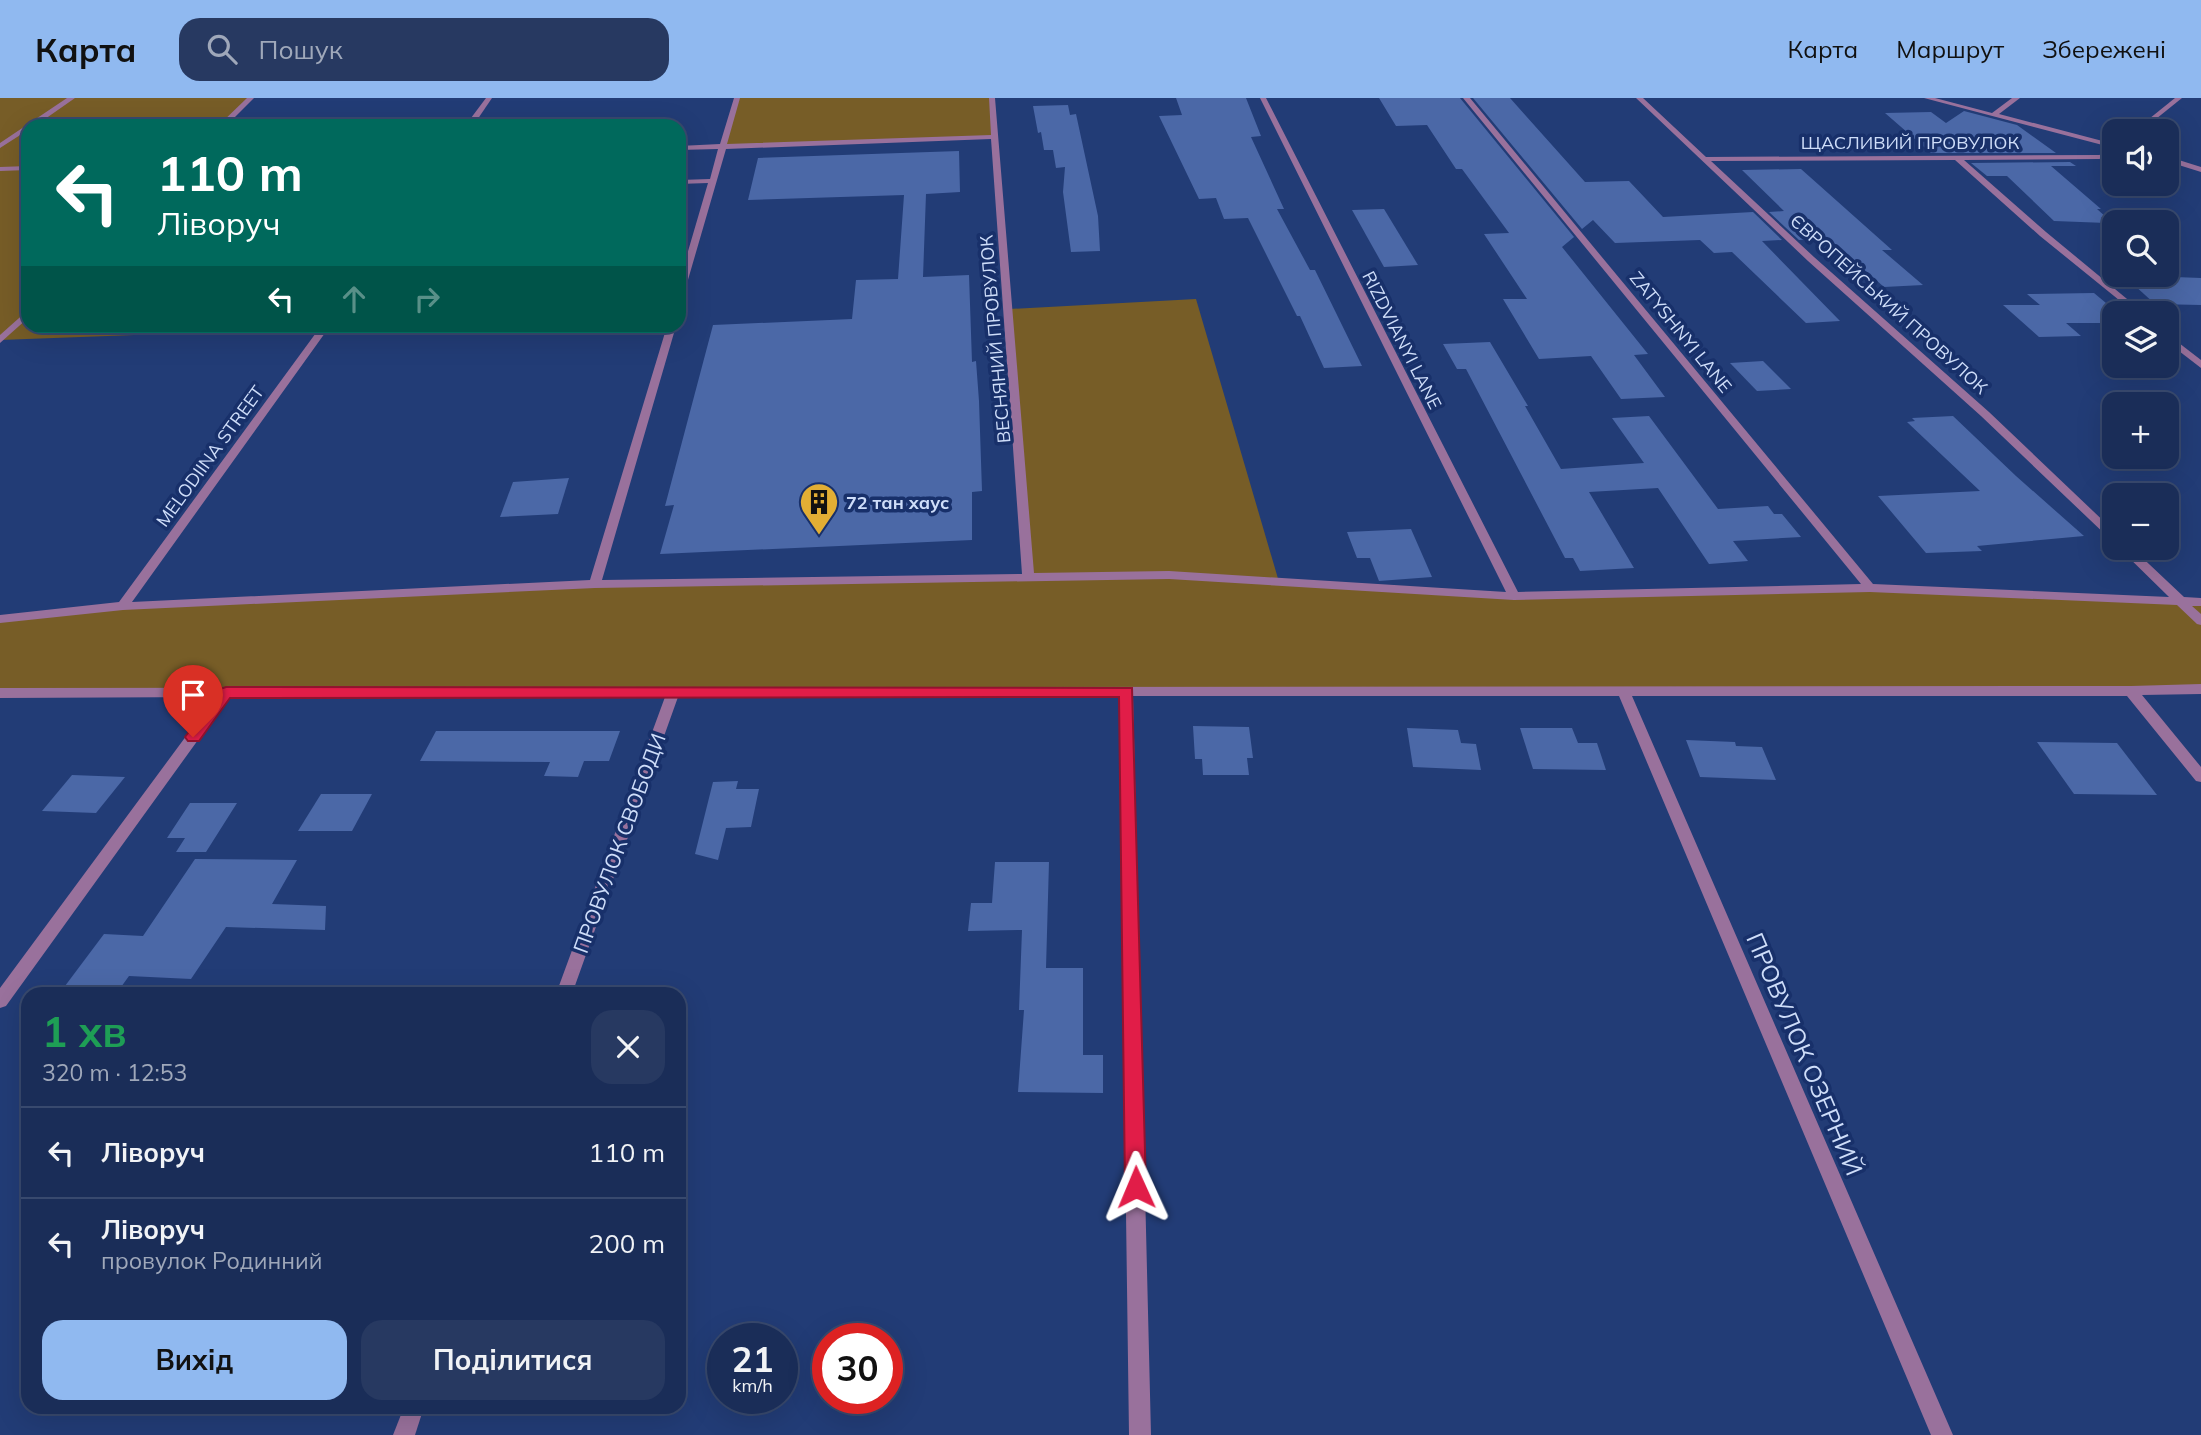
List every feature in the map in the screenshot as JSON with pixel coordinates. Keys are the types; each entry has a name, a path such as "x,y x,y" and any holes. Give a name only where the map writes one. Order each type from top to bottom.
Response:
{"street":[{"path":"41,119 72,98"},
{"path":"229,119 251,98"},
{"path":"474,119 489,98"},
{"path":"686,274 737,98"},
{"name":"ВЕСНЯНИЙ ПРОВУЛОК","path":"992,98 1027,578"},
{"name":"RIZDVIANYI LANE","path":"1263,98 1514,596"},
{"name":"ZATYSHNYI LANE","path":"1466,98 1870,588"},
{"name":"ЄВРОПЕЙСЬКИЙ ПРОВУЛОК","path":"1639,98 1811,259 1985,414 2102,526"},
{"path":"1927,98 2102,143"},
{"path":"1993,115 2017,98"},
{"path":"2152,119 2179,98"},
{"path":"0,146 21,132"},
{"path":"686,149 994,137"},
{"name":"ЩАСЛИВИЙ ПРОВУЛОК","path":"1707,159 2102,156"},
{"path":"1957,158 2043,234 2125,301"},
{"path":"2179,162 2201,170"},
{"path":"0,169 21,168"},
{"path":"686,182 713,181"},
{"path":"686,250 693,250"},
{"path":"0,340 21,320"},
{"name":"MELODIINA STREET","path":"123,606 320,333"},
{"path":"595,584 669,333"},
{"path":"2179,346 2201,365"},
{"path":"2137,560 2201,621"},
{"path":"0,619 123,606 595,584 1169,576 1514,596 1870,588 2201,601"},
{"path":"0,693 2201,689"},
{"name":"ПРОВУЛОК ОЗЕРНИЙ","path":"1623,691 1942,1435"},
{"path":"2131,691 2201,777"},
{"path":"0,1001 226,692"},
{"name":"ПРОВУЛОК СВОБОДИ","path":"567,987 673,692"},
{"path":"1126,692 1140,1435"},
{"path":"404,1435 412,1414"}],"shaded area":[{"path":"0,98 251,98 229,119 21,119 21,333 189,333 0,340"},
{"path":"737,98 992,98 994,137 723,147"},
{"path":"1196,299 1279,582 1514,596 1870,588 2201,602 2201,689 0,693 0,619 385,592 1027,577 1009,309"}],"building":[{"path":"1176,98 1246,98 1261,136 1251,137 1284,209 1277,209 1310,270 1315,270 1362,366 1324,368 1248,218 1224,219 1216,198 1199,199 1159,116 1182,115"},
{"path":"1379,98 1460,98 1574,237 1562,247 1648,354 1634,355 1665,397 1621,399 1591,356 1539,359 1503,299 1527,299 1484,234 1509,233 1462,169 1456,169 1427,125 1396,126"},
{"path":"1473,98 1510,98 1585,182 1629,181 1663,217 1753,212 1782,240 1762,241 1840,321 1806,323 1732,252 1714,253 1700,240 1615,243 1593,220 1582,229"},
{"path":"1068,105 1070,115 1076,114 1098,216 1100,251 1071,252 1063,192 1065,167 1056,168 1053,150 1044,150 1041,132 1038,133 1033,106"},
{"path":"1964,111 2017,125 2056,153 1931,153 1885,113 1931,112 1946,123"},
{"path":"959,151 960,192 926,194 923,277 969,275 972,362 976,361 979,401 982,491 972,492 972,540 660,554 674,505 665,506 713,325 852,319 856,280 898,279 904,195 748,200 758,158"},
{"path":"2070,162 2076,166 2051,166 2101,209 2097,209 2102,214 2102,223 2054,221 2007,176 1987,176 1971,163"},
{"path":"1801,169 1892,250 1882,250 1923,285 1884,287 1828,238 1799,240 1769,212 1784,211 1742,170"},
{"path":"1384,209 1418,265 1384,267 1352,210"},
{"path":"2179,277 2201,278 2201,305 2179,305 2179,301 2152,301 2136,287 2179,287"},
{"path":"2094,293 2104,301 2102,323 2066,323 2081,336 2039,337 2003,305 2040,305 2027,294"},
{"path":"1490,342 1561,469 1644,463 1612,418 1649,416 1718,509 1768,506 1774,514 1782,514 1801,537 1733,541 1748,561 1709,564 1658,488 1589,492 1634,568 1580,571 1573,558 1565,558 1466,369 1457,369 1443,344"},
{"path":"1763,361 1791,389 1757,391 1730,363"},
{"path":"1953,416 2084,536 1977,546 1982,551 1926,553 1878,496 1980,491 1907,422 1915,421 1912,418"},
{"path":"569,478 558,514 500,517 513,482"},
{"path":"1411,529 1432,577 1379,581 1370,558 1357,558 1347,532"},
{"path":"1193,726 1249,727 1253,758 1247,758 1249,775 1203,775 1202,759 1195,759"},
{"path":"1407,728 1458,730 1461,743 1476,744 1481,770 1413,767"},
{"path":"1520,728 1572,728 1578,743 1597,743 1606,770 1533,769"},
{"path":"436,731 620,731 609,761 584,761 578,777 544,776 550,762 420,761"},
{"path":"1686,740 1735,742 1736,746 1762,747 1776,780 1700,777"},
{"path":"2037,742 2117,743 2157,795 2074,794"},
{"path":"72,775 125,777 96,813 42,811"},
{"path":"738,781 736,789 759,789 751,827 726,828 718,860 695,854 713,782"},
{"path":"321,794 372,794 352,831 298,831"},
{"path":"190,803 237,803 206,852 176,852 185,838 167,838"},
{"path":"195,859 297,860 272,904 326,906 325,930 226,927 191,979 129,976 121,987 64,987 104,934 143,936"},
{"path":"995,862 1049,862 1046,968 1083,968 1083,1055 1103,1055 1103,1093 1018,1092 1024,1010 1019,1010 1022,930 968,931 971,903 992,903"}],"place":[{"name":"72 тан хаус","path":"819,536"}],"route":[{"path":"193,737 226,692 1126,692 1136,1187"}]}
